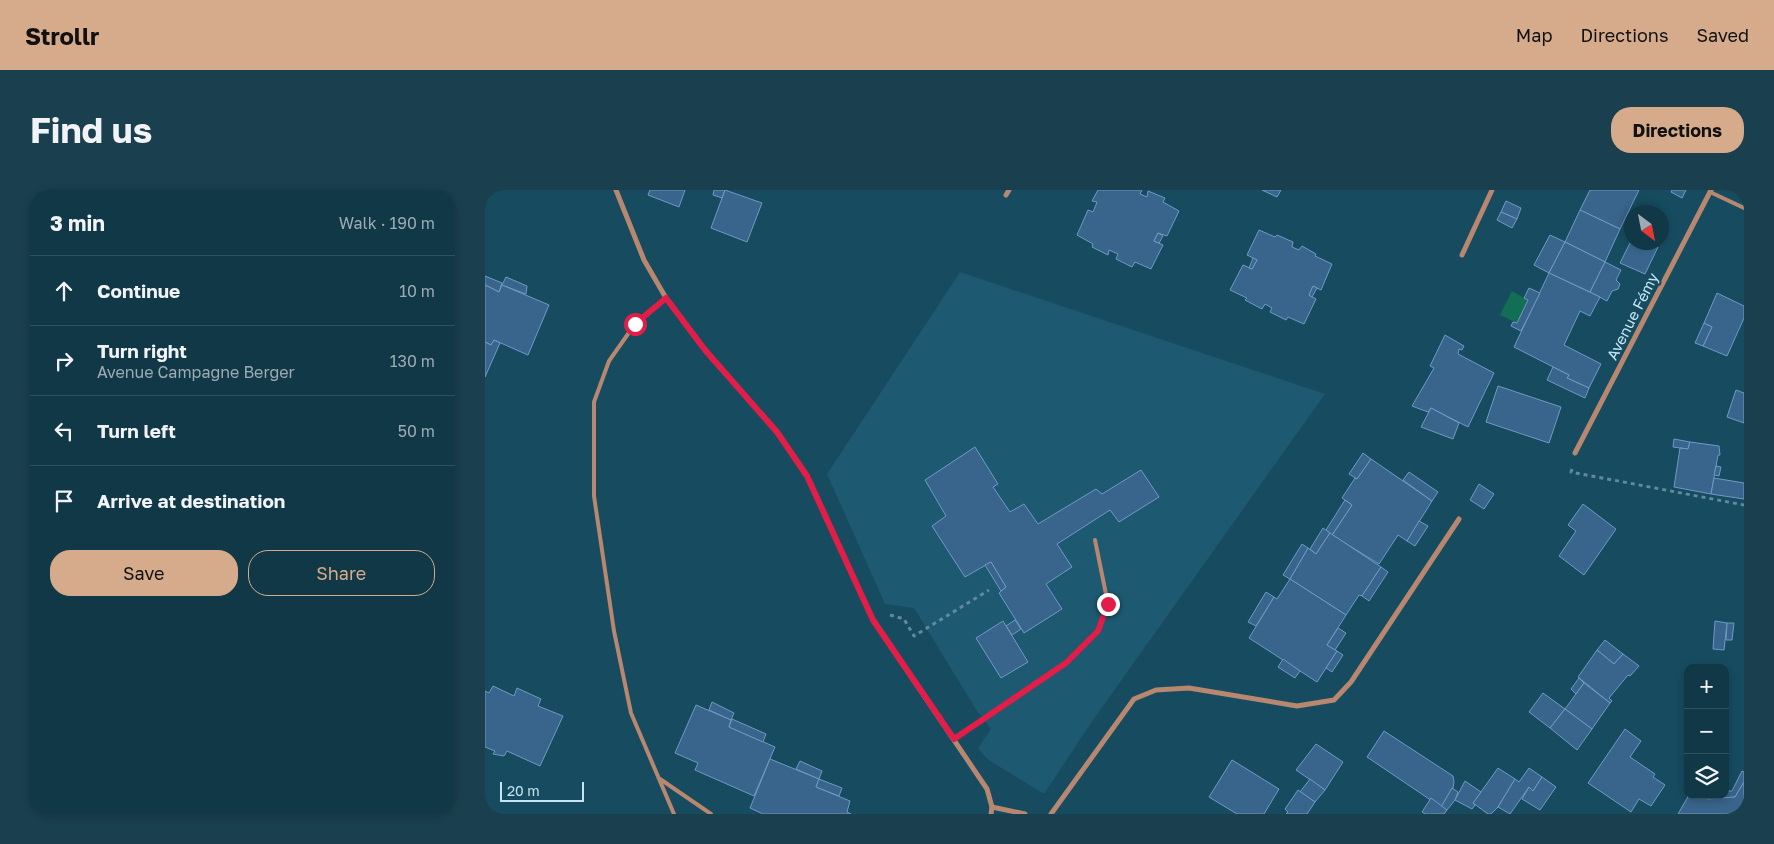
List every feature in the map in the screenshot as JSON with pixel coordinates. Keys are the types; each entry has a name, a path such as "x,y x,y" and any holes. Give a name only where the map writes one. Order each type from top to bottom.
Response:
{"street":[{"path":"616,190 644,260 666,298 705,350 777,432 807,476 873,620 987,790 992,807 991,814"},
{"path":"1462,255 1492,190"},
{"name":"Avenue Fémy","path":"1575,453 1711,191"},
{"path":"1051,814 1134,699 1156,690 1189,688 1297,706 1334,700 1351,682 1459,519"},
{"path":"992,807 1025,814"}],"lane":[{"path":"1711,191 1744,208"},
{"path":"666,298 635,324 609,361 594,402 593,496 614,631 631,713 674,814"},
{"path":"954,739 1066,663 1098,631 1108,604 1095,540"},
{"path":"660,779 711,814"}],"path":[{"path":"1575,453 1571,472 1744,505"},
{"path":"873,620 886,615 904,619 914,636 989,590"}],"shaded area":[{"path":"960,272 1325,394 1091,723 1044,794 987,759 978,748 991,729 975,708 914,608 885,604 827,474"},
{"path":"1512,291 1528,300 1517,323 1500,315"}],"building":[{"path":"650,190 685,190 679,207 648,195"},
{"path":"714,190 725,190 722,198 713,195"},
{"path":"725,190 762,203 747,242 711,228"},
{"path":"1098,190 1142,190 1140,194 1147,197 1148,191 1165,198 1163,202 1179,211 1167,236 1158,233 1154,241 1163,245 1151,269 1135,262 1132,267 1116,259 1118,254 1109,250 1108,255 1092,247 1093,244 1077,235 1088,210 1093,212 1097,202 1092,201"},
{"path":"1262,190 1281,190 1277,197"},
{"path":"1590,190 1639,190 1632,205 1624,205 1624,221 1620,229 1580,210"},
{"path":"1672,190 1686,190 1682,198 1671,192"},
{"path":"1506,201 1521,208 1517,219 1501,212"},
{"path":"1580,210 1620,229 1605,262 1565,242"},
{"path":"1501,212 1517,219 1512,228 1497,220"},
{"path":"1259,230 1293,242 1292,247 1299,250 1302,246 1316,254 1315,256 1332,264 1321,290 1313,286 1309,295 1316,299 1304,324 1288,317 1286,320 1270,312 1272,308 1265,304 1262,309 1245,300 1247,298 1230,290 1243,265 1252,269 1257,260 1247,255"},
{"path":"1158,233 1163,236 1159,243 1154,241"},
{"path":"1550,235 1565,242 1549,273 1534,265"},
{"path":"1565,242 1605,262 1590,292 1549,273"},
{"path":"1626,250 1657,250 1645,274 1620,263"},
{"path":"1253,258 1257,260 1252,269 1249,268"},
{"path":"1605,262 1621,270 1616,280 1620,284 1618,289 1612,291 1607,301 1590,292"},
{"path":"1549,273 1600,297 1590,316 1580,311 1564,345 1601,364 1589,388 1567,378 1569,375 1514,347"},
{"path":"485,276 502,283 499,292 485,285"},
{"path":"506,277 527,286 526,294 502,285"},
{"path":"485,285 499,292 502,285 549,305 528,355 494,340 491,345 485,342"},
{"path":"1313,286 1317,288 1312,297 1309,295"},
{"path":"1529,288 1540,293 1521,331 1511,326 1513,322 1517,323 1528,300 1524,298"},
{"path":"1717,293 1744,306 1744,318 1727,356 1703,346 1712,327 1704,323"},
{"path":"1704,323 1712,327 1703,346 1695,343"},
{"path":"1445,335 1464,346 1462,350 1459,349 1458,354 1494,373 1468,427 1431,408 1428,412 1412,406 1434,368 1430,366"},
{"path":"494,340 500,343 485,377 485,342 491,345"},
{"path":"1553,367 1569,375 1567,378 1589,388 1585,398 1547,380"},
{"path":"1498,386 1561,407 1549,443 1486,422"},
{"path":"1736,390 1744,393 1744,423 1727,417"},
{"path":"1431,408 1459,423 1453,439 1421,427"},
{"path":"1674,439 1690,442 1688,449 1673,447"},
{"path":"1690,442 1719,446 1720,455 1718,455 1711,494 1674,487 1680,448 1688,449"},
{"path":"975,447 998,484 993,487 1010,512 1024,504 1038,524 1096,489 1102,494 1141,470 1159,497 1119,522 1110,510 1057,544 1072,567 1046,584 1062,609 1024,633 999,593 1006,587 991,562 965,577 932,526 946,516 925,480"},
{"path":"1363,453 1371,459 1357,479 1349,474"},
{"path":"1371,459 1432,501 1407,541 1398,535 1379,564 1332,535 1352,505 1342,498 1355,478 1357,479"},
{"path":"1716,466 1721,467 1719,476 1714,475"},
{"path":"1409,472 1438,492 1432,501 1403,480"},
{"path":"1714,478 1744,483 1744,499 1711,494"},
{"path":"1479,484 1494,494 1484,509 1470,500"},
{"path":"1345,500 1352,505 1332,535 1326,530"},
{"path":"1583,504 1616,529 1584,575 1559,556 1576,531 1568,525"},
{"path":"1419,521 1428,526 1415,546 1407,541"},
{"path":"1323,528 1330,533 1316,554 1310,549"},
{"path":"1330,533 1381,567 1362,596 1359,595 1346,615 1290,579 1308,548 1316,554"},
{"path":"1302,544 1308,548 1290,579 1283,575"},
{"path":"991,562 1006,587 1001,591 985,565"},
{"path":"1381,567 1388,572 1369,601 1362,596"},
{"path":"1290,579 1346,615 1327,645 1337,651 1317,682 1249,638 1274,597 1277,599"},
{"path":"1266,592 1274,597 1256,626 1248,622"},
{"path":"1015,620 1021,629 1012,635 1006,626"},
{"path":"1003,621 1028,662 1001,678 976,638"},
{"path":"1715,621 1727,623 1724,650 1713,649"},
{"path":"1727,623 1734,623 1732,640 1726,640"},
{"path":"1338,628 1346,633 1335,650 1327,645"},
{"path":"1605,640 1623,654 1614,664 1597,650"},
{"path":"1597,650 1614,664 1623,654 1639,666 1630,676 1628,675 1609,698 1612,701 1610,703 1578,677"},
{"path":"1337,651 1343,655 1332,672 1326,668"},
{"path":"1283,659 1300,671 1295,678 1278,667"},
{"path":"1579,678 1584,683 1576,694 1571,689"},
{"path":"1584,683 1610,703 1592,729 1565,709"},
{"path":"493,686 514,696 517,688 541,699 538,706 563,716 540,766 507,751 504,756 493,754 495,751 485,747 485,691 489,693"},
{"path":"1543,693 1565,709 1550,728 1529,712"},
{"path":"712,702 734,713 731,720 709,710"},
{"path":"696,705 731,720 729,727 775,747 754,796 695,770 698,763 675,753"},
{"path":"1565,709 1592,729 1577,750 1550,728"},
{"path":"732,719 766,734 763,742 729,727"},
{"path":"1625,729 1641,741 1630,757 1655,774 1653,777 1665,785 1651,806 1639,799 1631,812 1588,783"},
{"path":"1384,731 1453,776 1453,788 1441,807 1367,757"},
{"path":"1316,744 1343,762 1325,790 1296,770"},
{"path":"770,759 819,779 816,787 850,801 847,812 851,814 763,814 750,808"},
{"path":"1232,760 1279,789 1264,814 1237,814 1209,797"},
{"path":"800,761 822,771 819,779 796,769"},
{"path":"1498,768 1515,779 1498,807 1491,814 1488,814 1473,803"},
{"path":"1529,768 1542,777 1533,791 1529,787 1510,814 1498,807 1515,779 1519,782"},
{"path":"1742,771 1744,772 1744,782 1735,797 1729,797 1729,791 1732,791"},
{"path":"1542,777 1556,787 1540,810 1522,799 1529,787 1533,791"},
{"path":"819,779 842,788 839,796 816,787"},
{"path":"1310,779 1325,790 1315,802 1300,792"},
{"path":"1465,781 1481,792 1473,803 1475,805 1472,809 1455,800"},
{"path":"1744,782 1744,814 1678,814 1687,799 1729,799 1735,797"},
{"path":"1452,788 1458,792 1455,800 1447,810 1441,807"},
{"path":"1298,790 1315,802 1307,814 1286,814 1288,812 1285,809"},
{"path":"1431,798 1447,810 1444,814 1425,814 1422,812"}],"route":[{"path":"635,324 666,298 705,350 777,432 807,476 873,620 954,739 1066,663 1098,631 1108,604"}]}
